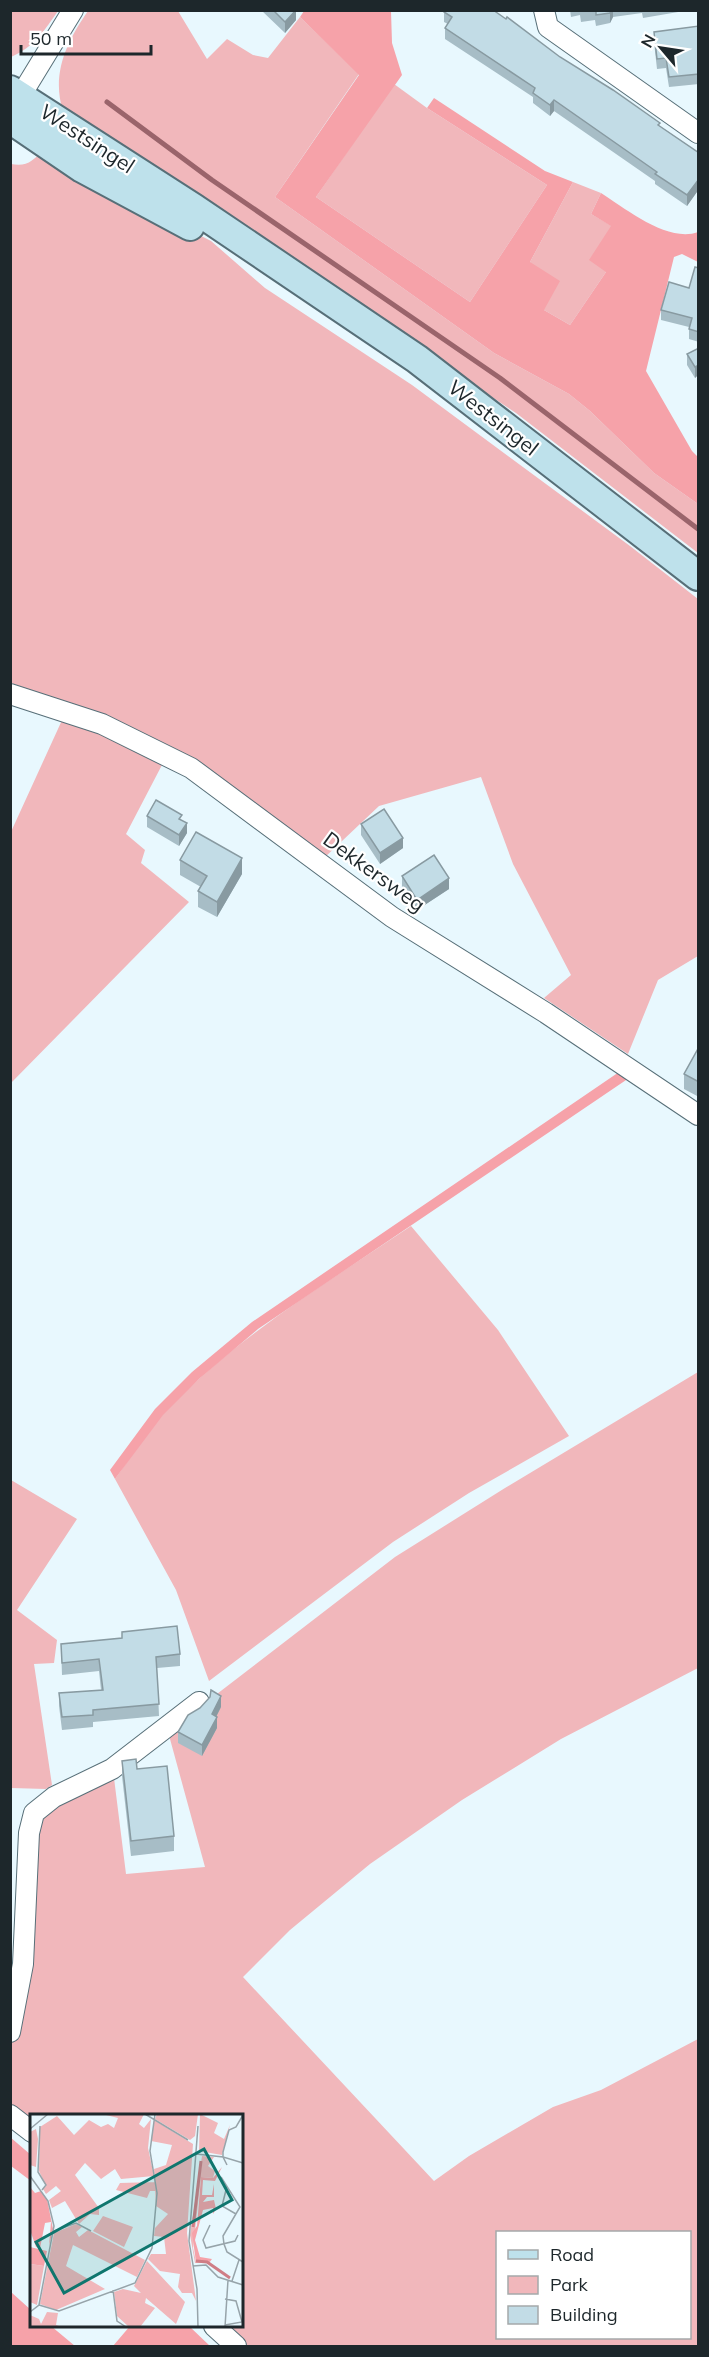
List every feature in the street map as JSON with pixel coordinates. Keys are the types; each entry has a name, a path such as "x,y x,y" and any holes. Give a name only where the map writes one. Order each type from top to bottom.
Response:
{"main road":[{"name":"Westsingel","path":"13,105 185,203 417,359 699,576"}],"street":[{"path":"13,105 73,10"},
{"path":"544,10 548,27 699,133"},
{"name":"Dekkersweg","path":"10,694 102,724 191,768 392,917 546,1013 699,1115"},
{"path":"10,2032 22,1964 29,1833 34,1813 54,1797 112,1769 199,1701"},
{"path":"10,2115 30,2130"},
{"path":"216,2327 236,2346"}],"green space":[{"path":"11,10 58,11 32,43 11,57"},
{"path":"88,11 178,11 207,59 227,39 253,55 268,58 300,17 359,74 275,197 494,353 569,394 590,411 654,473 698,504 698,553 516,413 63,111 59,84 63,58"},
{"path":"394,84 427,108 547,185 470,302 316,197"},
{"path":"44,149 93,181 211,241 265,288 412,385 698,599 698,956 658,980 628,1054 544,998 571,975 513,864 481,777 379,806 323,859 62,701 11,683 11,164 21,165 29,162"},
{"path":"573,182 601,193 591,214 612,226 606,272 570,325 544,310 530,262"},
{"path":"63,718 109,734 163,763 126,834 145,850 141,863 189,902 11,1083 10,834"},
{"path":"411,1226 498,1330 569,1436 469,1493 393,1542 209,1681 176,1590 115,1479 164,1413 221,1360 282,1313"},
{"path":"698,1372 698,1668 561,1739 462,1800 370,1864 290,1930 243,1977 434,2181 469,2156 553,2107 601,2090 698,2039 698,2346 247,2346 224,2327 243,2327 243,2114 30,2114 30,2122 11,2108 10,2044 26,1984 36,1917 35,1841 39,1817 113,1770 126,1874 205,1867 170,1739 170,1730 395,1557"},
{"path":"11,1480 77,1519 17,1610 57,1640 54,1663 34,1664 52,1785 46,1789 11,1788"}],"shaded area":[{"path":"304,11 391,11 392,43 402,75 316,197 470,302 547,185 427,108 434,98 545,171 573,182 530,262 560,281 544,310 570,325 606,272 589,260 611,226 591,214 601,193 661,229 686,234 698,232 698,262 682,254 674,257 646,371 692,451 698,457 698,504 654,473 590,411 569,394 494,353 275,197 359,75 300,17"},
{"path":"622,1070 632,1076 258,1329 199,1379 163,1415 115,1479 110,1470 155,1409 192,1372 252,1322"},
{"path":"10,2137 30,2154 30,2180 11,2166"},
{"path":"11,2292 30,2309 30,2327 52,2327 75,2346 11,2346"},
{"path":"129,2327 190,2327 210,2346 113,2346"}],"building":[{"path":"273,10 296,10 285,22"},
{"path":"445,10 493,10 506,19 507,17 560,57 613,90 699,153 699,179 687,195 554,100 550,105 533,93 535,88 445,28 452,17 444,12"},
{"path":"596,10 611,10 610,13 596,15"},
{"path":"699,26 699,74 669,77 666,58 657,59 654,32"},
{"path":"695,267 699,268 699,332 689,329 692,318 661,310 669,282 689,288"},
{"path":"699,348 699,368 695,367 687,354"},
{"path":"156,800 182,815 179,819 187,823 179,835 147,816"},
{"path":"384,809 403,838 380,853 361,824"},
{"path":"196,832 242,858 217,902 198,891 207,876 180,860"},
{"path":"434,855 449,878 417,900 402,876"},
{"path":"699,1047 699,1082 684,1074"},
{"path":"177,1626 180,1654 156,1657 159,1704 93,1710 93,1715 62,1717 59,1693 103,1690 99,1659 62,1663 61,1644 122,1638 122,1632"},
{"path":"211,1690 221,1696 212,1714 217,1717 202,1745 178,1732 188,1715 200,1708 210,1697"},
{"path":"136,1759 137,1769 167,1766 174,1836 131,1841 122,1761"}],"waterway":[{"path":"107,102 212,180 500,378 698,529"}]}
